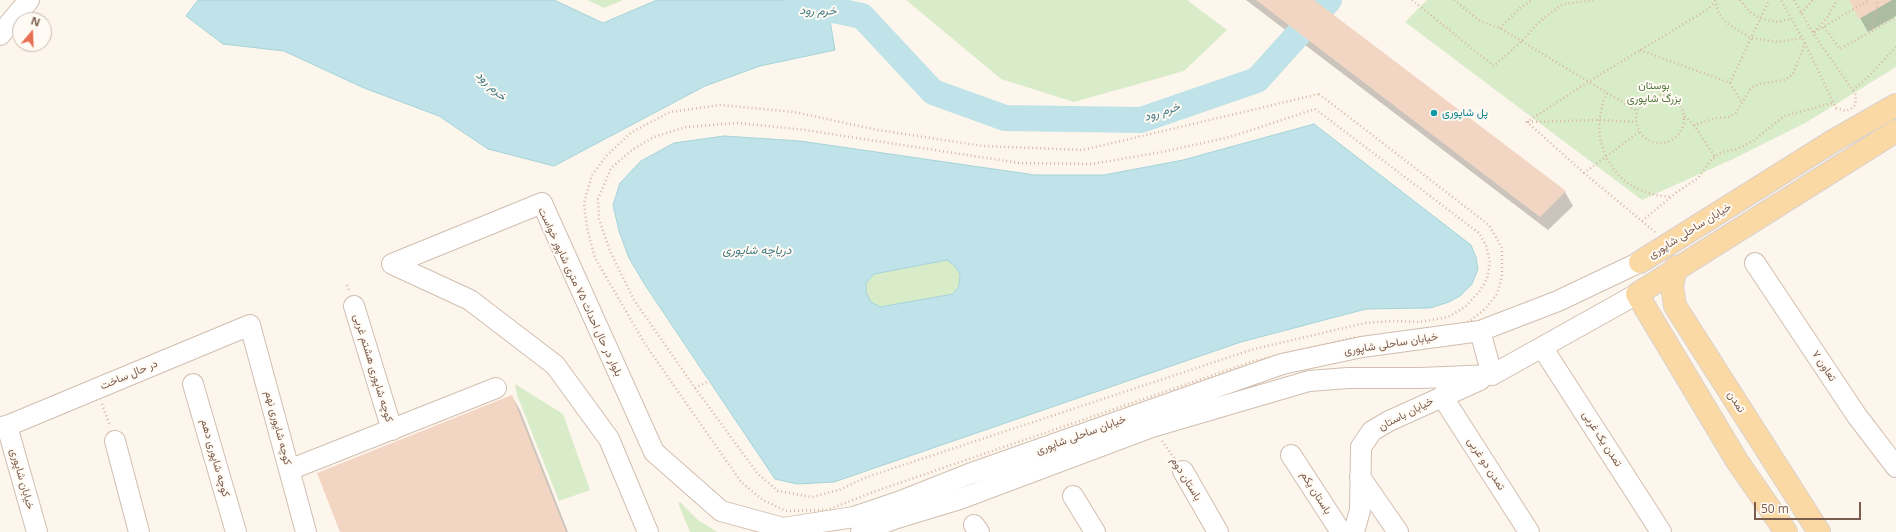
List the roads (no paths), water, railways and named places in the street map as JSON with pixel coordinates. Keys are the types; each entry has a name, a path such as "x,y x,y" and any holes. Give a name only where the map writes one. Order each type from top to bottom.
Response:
{"main road":[{"name":"خیابان ساحلی شاپوری","path":"1640,262 1827,145 1896,105"},
{"name":"خیابان ساحلی شاپوری","path":"1637,294 1676,268 1896,131"},
{"name":"تمدن","path":"1676,268 1672,286 1675,306 1819,532"},
{"path":"1637,294 1737,461 1786,532"}],"street":[{"path":"0,35 29,0"},
{"name":"بلوار در حال احداث ۷۵ متری شاپور خواست","path":"648,532 610,439 555,365 470,300 392,264 542,203 654,452 721,511 783,528 858,527"},
{"name":"خیابان ساحلی شاپوری","path":"858,527 1149,419 1282,364 1362,347 1480,331 1558,301 1640,262"},
{"name":"تعاون ۷","path":"1755,263 1858,416 1896,467"},
{"name":"خیابان ساحلی شاپوری","path":"1149,419 1309,381 1348,378 1420,378 1492,375 1637,294"},
{"name":"کوچه شاپوری هشتم غربی","path":"354,306 392,430"},
{"name":"در حال ساخت","path":"4,427 250,325"},
{"name":"کوچه شاپوری نهم","path":"250,325 306,532"},
{"path":"1480,331 1492,375"},
{"name":"تمدن یک غربی","path":"1542,347 1661,532"},
{"name":"خیابان باستان","path":"1354,532 1360,510 1361,447 1372,431 1389,421 1442,396 1492,375"},
{"name":"کوچه شاپوری دهم","path":"193,384 236,532"},
{"path":"289,470 496,388"},
{"name":"تمدن دو غربی","path":"1442,396 1529,532"},
{"name":"خیابان شاپوری","path":"4,427 37,532"},
{"path":"115,441 139,532"},
{"name":"باستان یکم","path":"1291,454 1341,532"},
{"name":"باستان دوم","path":"1183,471 1218,532"},
{"path":"1360,477 1398,532"},
{"path":"1073,496 1095,532"}],"water":[{"path":"198,0 554,0 603,23 657,0 829,0 828,9 835,50 760,66 705,86 554,166 488,149 439,116 364,88 284,51 223,44 186,16"},
{"name":"دریاچه شاپوری","path":"1314,124 1471,245 1476,257 1478,269 1472,284 1460,296 1449,302 1430,308 1366,309 1241,342 834,482 797,484 775,479 645,285 629,258 619,231 613,205 620,183 641,161 674,143 724,136 800,141 1035,175 1104,175 1183,160","holes":["947,260 955,266 960,274 959,286 953,294 880,307 871,302 866,292 866,283 874,274"]}],"waterway":[{"name":"خرم رود","path":"793,11 828,9 862,16 933,92 1005,118 1141,120 1257,80 1329,0"}],"place":[{"name":"پل شاپوری","path":"1434,113"}],"park label":[{"name":"بوستان بزرگ شاپوری","path":"1654,92"}]}
